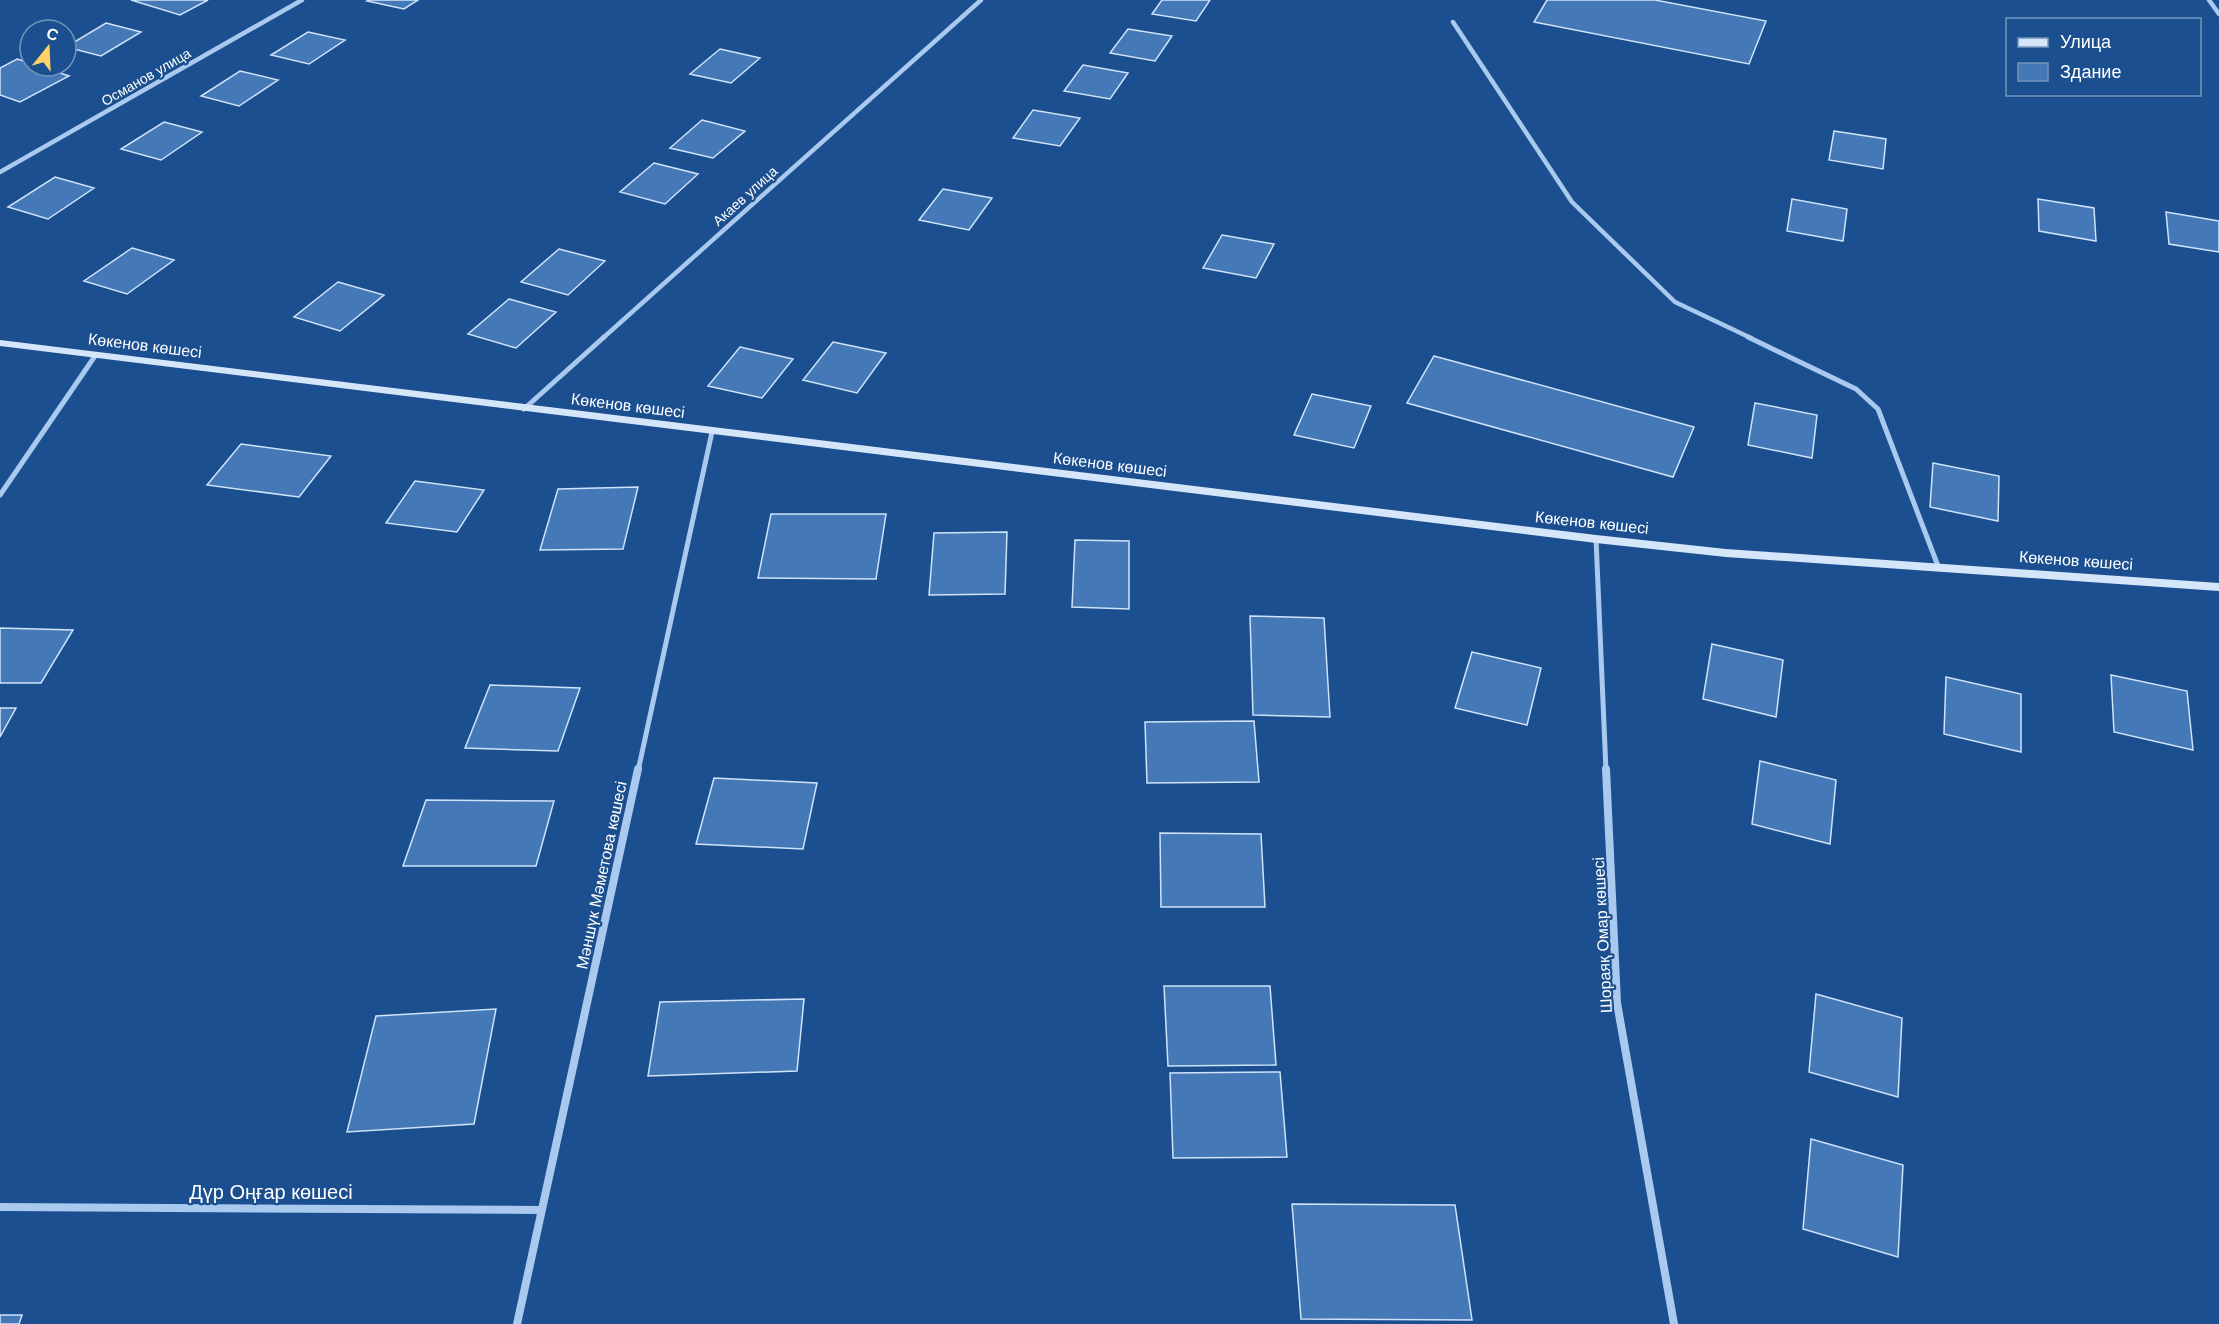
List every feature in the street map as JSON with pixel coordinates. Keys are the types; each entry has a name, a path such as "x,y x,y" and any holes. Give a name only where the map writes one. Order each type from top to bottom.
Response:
{"street":[{"name":"Османов улица","path":"0,172 302,0"},
{"name":"Акаев улица","path":"524,409 981,0"},
{"path":"2209,0 2219,14"},
{"path":"1453,22 1572,202 1675,302 1856,389 1878,409 1938,566"},
{"name":"Көкенов көшесі","path":"0,344 1596,539 1726,552 2219,587"},
{"path":"0,495 95,356"},
{"name":"Мәншүк Мәметова көшесі","path":"517,1324 712,432"},
{"name":"Шораяқ Омар көшесі","path":"1596,539 1617,1003 1674,1324"},
{"name":"Дүр Оңғар көшесі","path":"0,1207 542,1210"}],"building":[{"path":"131,0 208,0 180,15"},
{"path":"418,0 404,9 367,1"},
{"path":"1162,0 1210,0 1196,21 1152,14"},
{"path":"1547,0 1655,0 1766,21 1749,64 1534,22"},
{"path":"106,23 141,32 101,56 78,50 78,40"},
{"path":"1128,29 1172,36 1155,61 1110,53"},
{"path":"308,32 345,40 309,64 271,55"},
{"path":"720,49 760,58 731,83 690,74"},
{"path":"17,59 18,78 65,78 20,102 0,95 0,68"},
{"path":"1083,65 1128,73 1110,99 1064,91"},
{"path":"240,71 278,80 239,106 201,96"},
{"path":"1033,110 1080,118 1060,146 1013,138"},
{"path":"702,120 745,131 713,158 670,148"},
{"path":"164,122 202,132 161,160 121,149"},
{"path":"1834,131 1886,139 1883,169 1829,160"},
{"path":"654,163 698,174 665,204 620,192"},
{"path":"55,177 94,188 48,219 8,207"},
{"path":"943,189 992,198 969,230 919,220"},
{"path":"1792,199 1847,209 1843,241 1787,231"},
{"path":"2038,199 2094,208 2096,241 2039,231"},
{"path":"2166,212 2219,221 2219,252 2169,244"},
{"path":"1222,235 1274,244 1256,278 1203,268"},
{"path":"132,248 174,260 127,294 84,281"},
{"path":"559,249 605,261 568,295 521,282"},
{"path":"338,282 384,295 340,331 294,317"},
{"path":"509,299 556,312 516,348 468,334"},
{"path":"833,342 886,353 857,393 803,380"},
{"path":"740,347 793,359 762,398 708,386"},
{"path":"1434,356 1694,427 1673,477 1407,403"},
{"path":"1312,394 1371,406 1354,448 1294,435"},
{"path":"1755,403 1817,415 1812,458 1748,445"},
{"path":"241,444 331,456 299,497 207,485"},
{"path":"1933,463 1999,476 1998,521 1930,507"},
{"path":"415,481 484,490 457,532 386,523"},
{"path":"638,487 623,549 540,550 558,489"},
{"path":"771,514 886,514 876,579 758,578"},
{"path":"1007,532 1005,594 929,595 934,533"},
{"path":"1075,540 1129,541 1129,609 1072,607"},
{"path":"1250,616 1324,618 1330,717 1253,715"},
{"path":"0,628 73,630 41,683 0,683"},
{"path":"1712,644 1783,660 1776,717 1703,699"},
{"path":"1472,652 1541,668 1527,725 1455,708"},
{"path":"2111,675 2187,691 2193,750 2114,732"},
{"path":"1946,677 2021,694 2021,752 1944,734"},
{"path":"490,685 580,688 558,751 465,748"},
{"path":"0,708 16,708 0,737"},
{"path":"1254,721 1259,782 1147,783 1145,722"},
{"path":"1760,761 1836,780 1830,844 1752,824"},
{"path":"714,778 817,783 803,849 696,844"},
{"path":"426,800 554,801 536,866 403,866"},
{"path":"1160,833 1261,834 1265,907 1161,907"},
{"path":"1164,986 1270,986 1276,1065 1168,1066"},
{"path":"1816,994 1902,1018 1898,1097 1809,1072"},
{"path":"804,999 797,1071 648,1076 660,1002"},
{"path":"496,1009 474,1124 347,1132 376,1016"},
{"path":"1280,1072 1287,1157 1173,1158 1170,1073"},
{"path":"1811,1139 1903,1165 1898,1257 1803,1229"},
{"path":"1292,1204 1455,1205 1472,1320 1301,1319"},
{"path":"0,1315 22,1315 19,1324 0,1324"}]}
